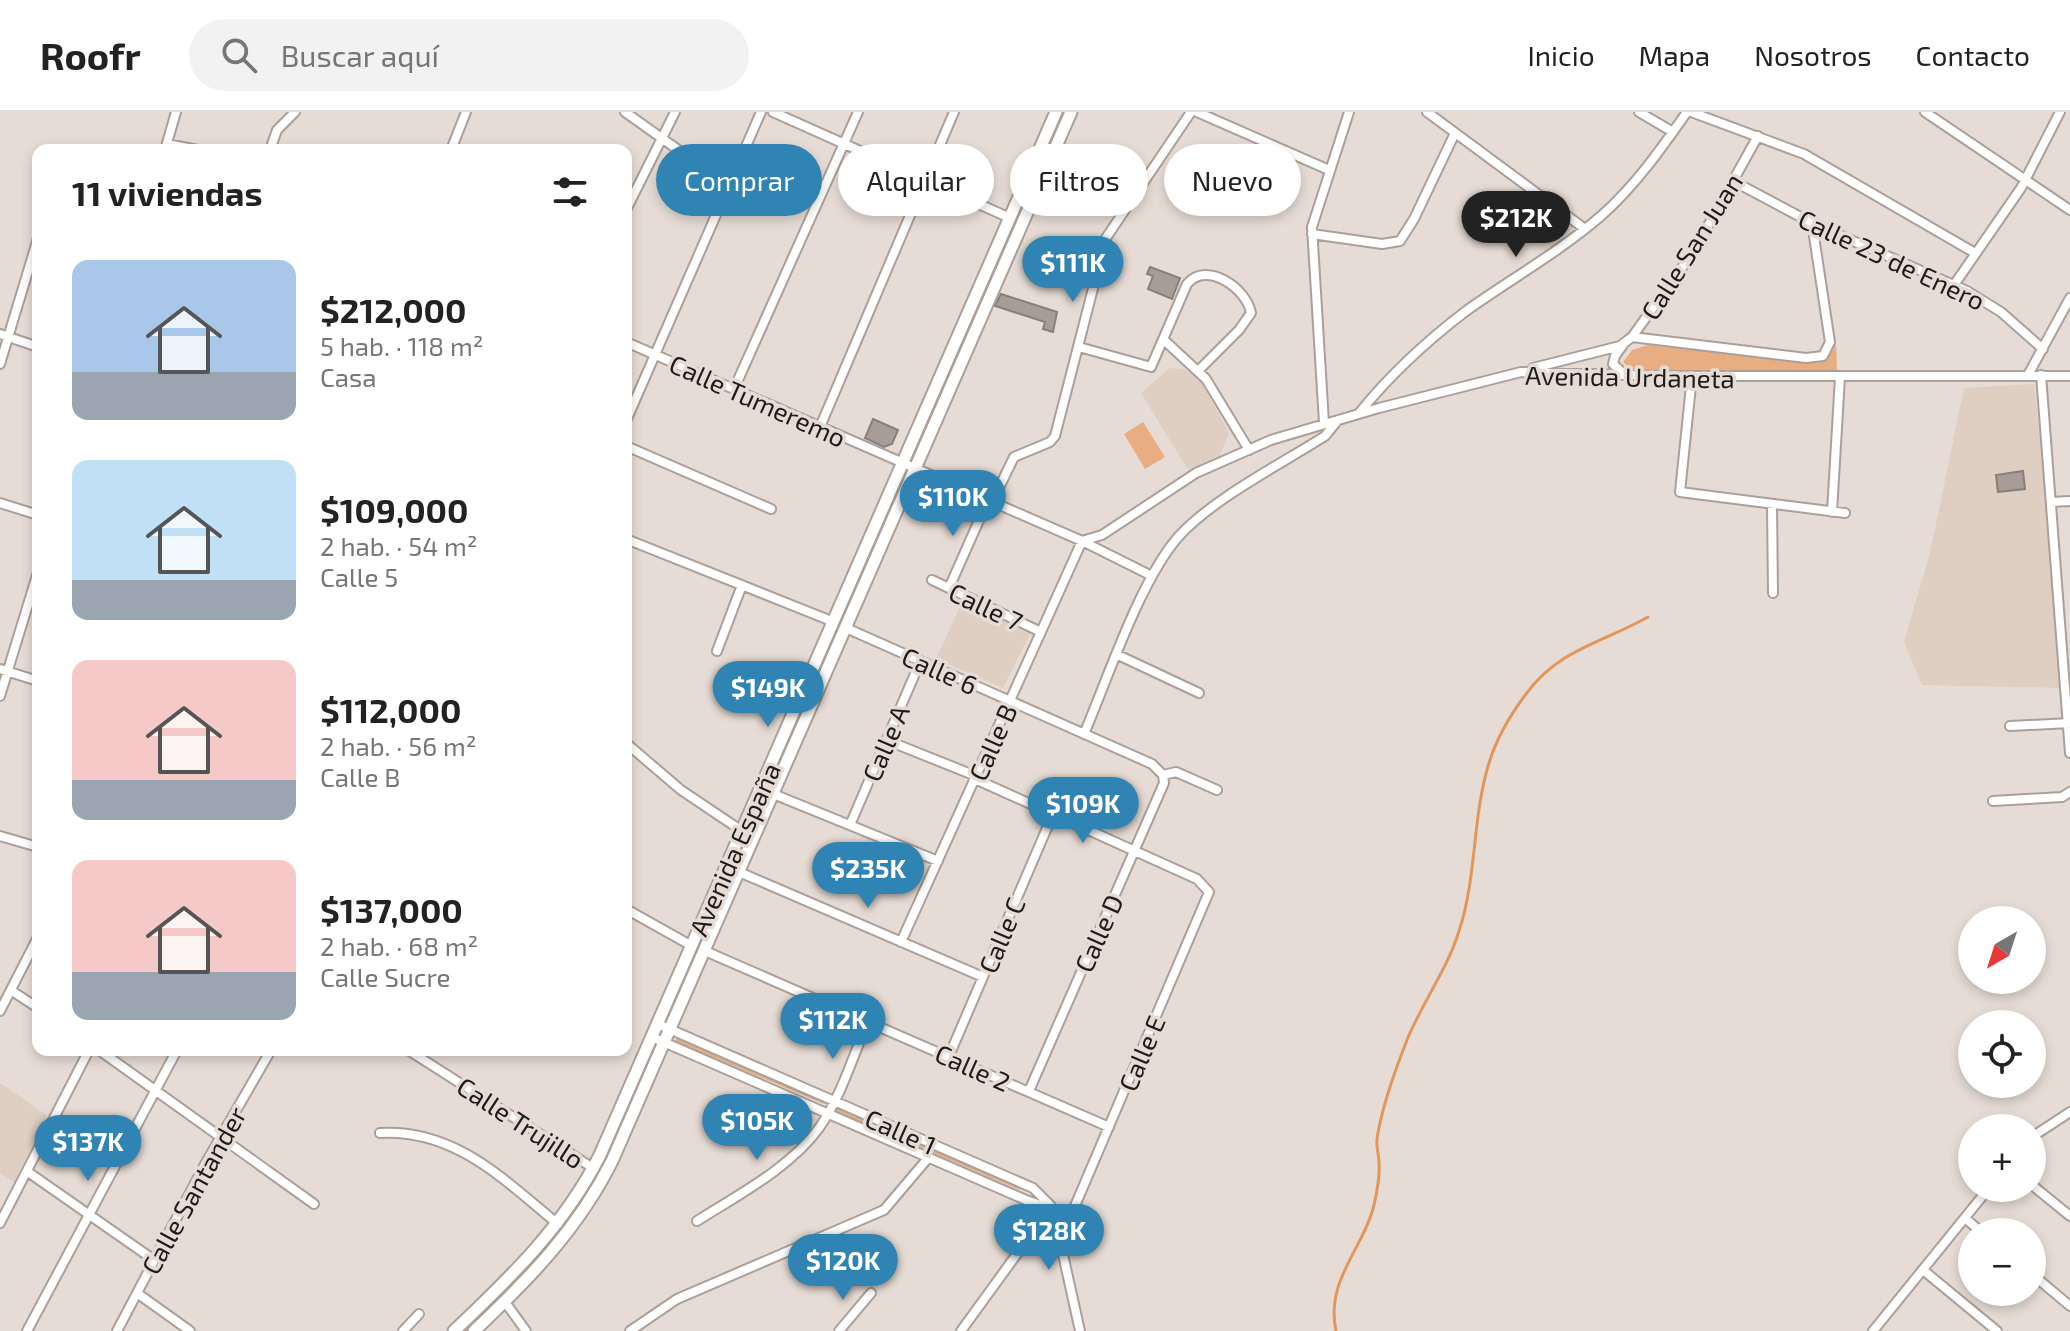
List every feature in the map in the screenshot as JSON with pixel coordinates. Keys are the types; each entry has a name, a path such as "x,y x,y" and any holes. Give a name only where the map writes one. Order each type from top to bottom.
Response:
{"main road":[{"name":"Avenida España","path":"454,1331 521,1268 558,1224 593,1168 1056,112"},
{"name":"Avenida España","path":"474,1331 557,1248 596,1192 665,1042 1071,112"}],"street":[{"path":"167,144 176,112"},
{"path":"272,144 277,130 295,112"},
{"path":"453,144 466,112"},
{"path":"625,112 670,144"},
{"path":"632,198 675,112"},
{"path":"747,144 761,112"},
{"path":"773,112 841,144"},
{"path":"843,144 858,112"},
{"path":"940,144 954,112"},
{"path":"949,588 1014,457 1054,439 1110,231 1191,112"},
{"path":"1197,112 1329,170"},
{"path":"1324,423 1312,234 1314,216 1349,112"},
{"path":"1427,112 1585,229"},
{"path":"1639,112 1673,132"},
{"path":"1358,414 1388,380 1460,317 1585,229 1631,186 1689,112 1758,136 1825,165 1975,253"},
{"path":"1925,112 2070,210"},
{"path":"1954,285 2026,180 2060,112"},
{"path":"1312,234 1382,244 1400,241 1414,219 1455,133"},
{"name":"Calle San Juan","path":"1521,372 1624,344 1632,337 1694,251 1758,136"},
{"path":"734,389 838,156"},
{"name":"Calle 23 de Enero","path":"1733,181 1812,223 1954,285 2001,312 2043,349"},
{"path":"994,211 1010,218"},
{"path":"632,408 716,216"},
{"path":"820,427 909,216"},
{"path":"1632,337 1806,358 1823,356 1830,342 1812,223"},
{"path":"0,364 4,336 32,255"},
{"path":"1079,347 1151,367 1192,279 1212,276 1237,289 1250,308 1250,315 1199,370"},
{"path":"2028,375 2070,298"},
{"path":"4,336 32,345"},
{"path":"1164,340 1199,370 1249,450"},
{"path":"1624,344 1613,364 1625,375"},
{"name":"Calle Tumeremo","path":"632,345 1082,541 1152,576"},
{"name":"Avenida Urdaneta","path":"1082,541 1102,535 1196,473 1249,450 1324,423 1521,372 1692,376 2070,376"},
{"path":"2041,375 2066,650 2070,753"},
{"path":"1692,376 1680,492 1845,513"},
{"path":"1832,512 1840,377"},
{"path":"1084,734 1152,576 1179,536 1198,519 1325,436 1339,419"},
{"path":"632,449 771,509"},
{"path":"2051,502 2070,501"},
{"path":"0,503 32,513"},
{"path":"1772,505 1773,593"},
{"path":"632,541 834,622"},
{"name":"Calle B","path":"901,942 1082,541"},
{"path":"2057,576 2070,575"},
{"name":"Calle 7","path":"932,580 1041,632"},
{"path":"717,651 742,585"},
{"path":"0,696 4,670 32,589"},
{"name":"Calle 6","path":"846,628 1152,764 1163,775"},
{"path":"1118,655 1199,693"},
{"name":"Calle A","path":"850,825 920,662"},
{"path":"4,670 32,679"},
{"path":"2010,726 2069,723"},
{"path":"886,740 976,777 1134,851"},
{"path":"632,748 667,780 742,831"},
{"path":"1163,775 1176,772 1217,790"},
{"name":"Calle D","path":"1029,1091 1164,783 1163,775"},
{"path":"761,789 938,861"},
{"path":"1993,801 2062,797 2070,793"},
{"name":"Calle C","path":"949,1056 1053,814"},
{"path":"0,836 32,845"},
{"name":"Calle E","path":"1080,1331 1060,1248 1070,1215 1208,899 1208,889 1197,879 1134,851"},
{"path":"739,872 983,977"},
{"path":"632,912 692,946"},
{"path":"0,1011 32,949"},
{"name":"Calle 2","path":"705,951 1109,1127"},
{"path":"12,991 32,1004"},
{"path":"697,1221 748,1189 815,1133 828,1113 868,1021"},
{"name":"Calle 1","path":"658,1024 1033,1188 1051,1207"},
{"name":"Calle 1","path":"652,1037 1026,1200 1070,1215"},
{"path":"0,1223 86,1056"},
{"path":"107,1056 314,1204"},
{"path":"27,1331 174,1056"},
{"name":"Calle Santander","path":"117,1331 220,1137 267,1056"},
{"name":"Calle Trujillo","path":"417,1056 593,1168"},
{"path":"2046,1128 2070,1112"},
{"path":"380,1133 411,1133 445,1142 486,1166 558,1224"},
{"path":"630,1331 677,1299 884,1210 929,1157"},
{"path":"28,1172 154,1260"},
{"path":"2046,1196 2070,1216"},
{"path":"1965,1218 1978,1202"},
{"path":"961,1331 1051,1207"},
{"path":"1873,1331 1958,1227"},
{"path":"1923,1270 1997,1331"},
{"path":"2046,1286 2070,1306"},
{"path":"137,1293 190,1331"},
{"path":"839,1331 871,1293"},
{"path":"505,1302 526,1331"},
{"path":"403,1331 419,1314"},
{"path":"1880,1323 1890,1331"}],"shaded area":[{"path":"1060,112 1066,112 1052,144 1046,144"},
{"path":"1015,216 1020,216 915,454 913,452"},
{"path":"1836,344 1837,370 1632,370 1623,362 1632,350 1648,345 1818,363 1827,360"},
{"path":"1170,368 1184,369 1199,378 1229,433 1220,455 1188,470 1141,393"},
{"path":"2034,384 2061,688 1922,685 1904,642 1930,553 1964,388"},
{"path":"1143,422 1165,457 1145,469 1124,434"},
{"path":"905,476 773,782 771,782 770,779"},
{"path":"962,602 1030,634 1003,688 936,659"},
{"path":"762,798 766,798 671,1010"},
{"path":"677,1038 823,1102 824,1104 675,1041"},
{"path":"656,1043 659,1045 621,1132 576,1215 525,1276 468,1331 460,1331 539,1254 570,1214 588,1187"},
{"path":"0,1083 47,1115 14,1182 0,1173"},
{"path":"838,1108 1019,1187 1020,1190 837,1112"}],"building":[{"path":"1150,267 1180,278 1172,299 1148,289 1153,276 1147,274"},
{"path":"1001,294 1057,312 1053,332 1043,329 1045,322 995,306"},
{"path":"873,419 898,430 892,444 884,447 865,438"},
{"path":"2023,471 2025,489 1998,492 1996,475"}],"waterway":[{"path":"1336,1331 1336,1296 1375,1200 1379,1174 1377,1139 1389,1089 1413,1026 1454,945 1465,911 1480,805 1496,745 1526,694 1553,667 1582,648 1648,617"}]}
